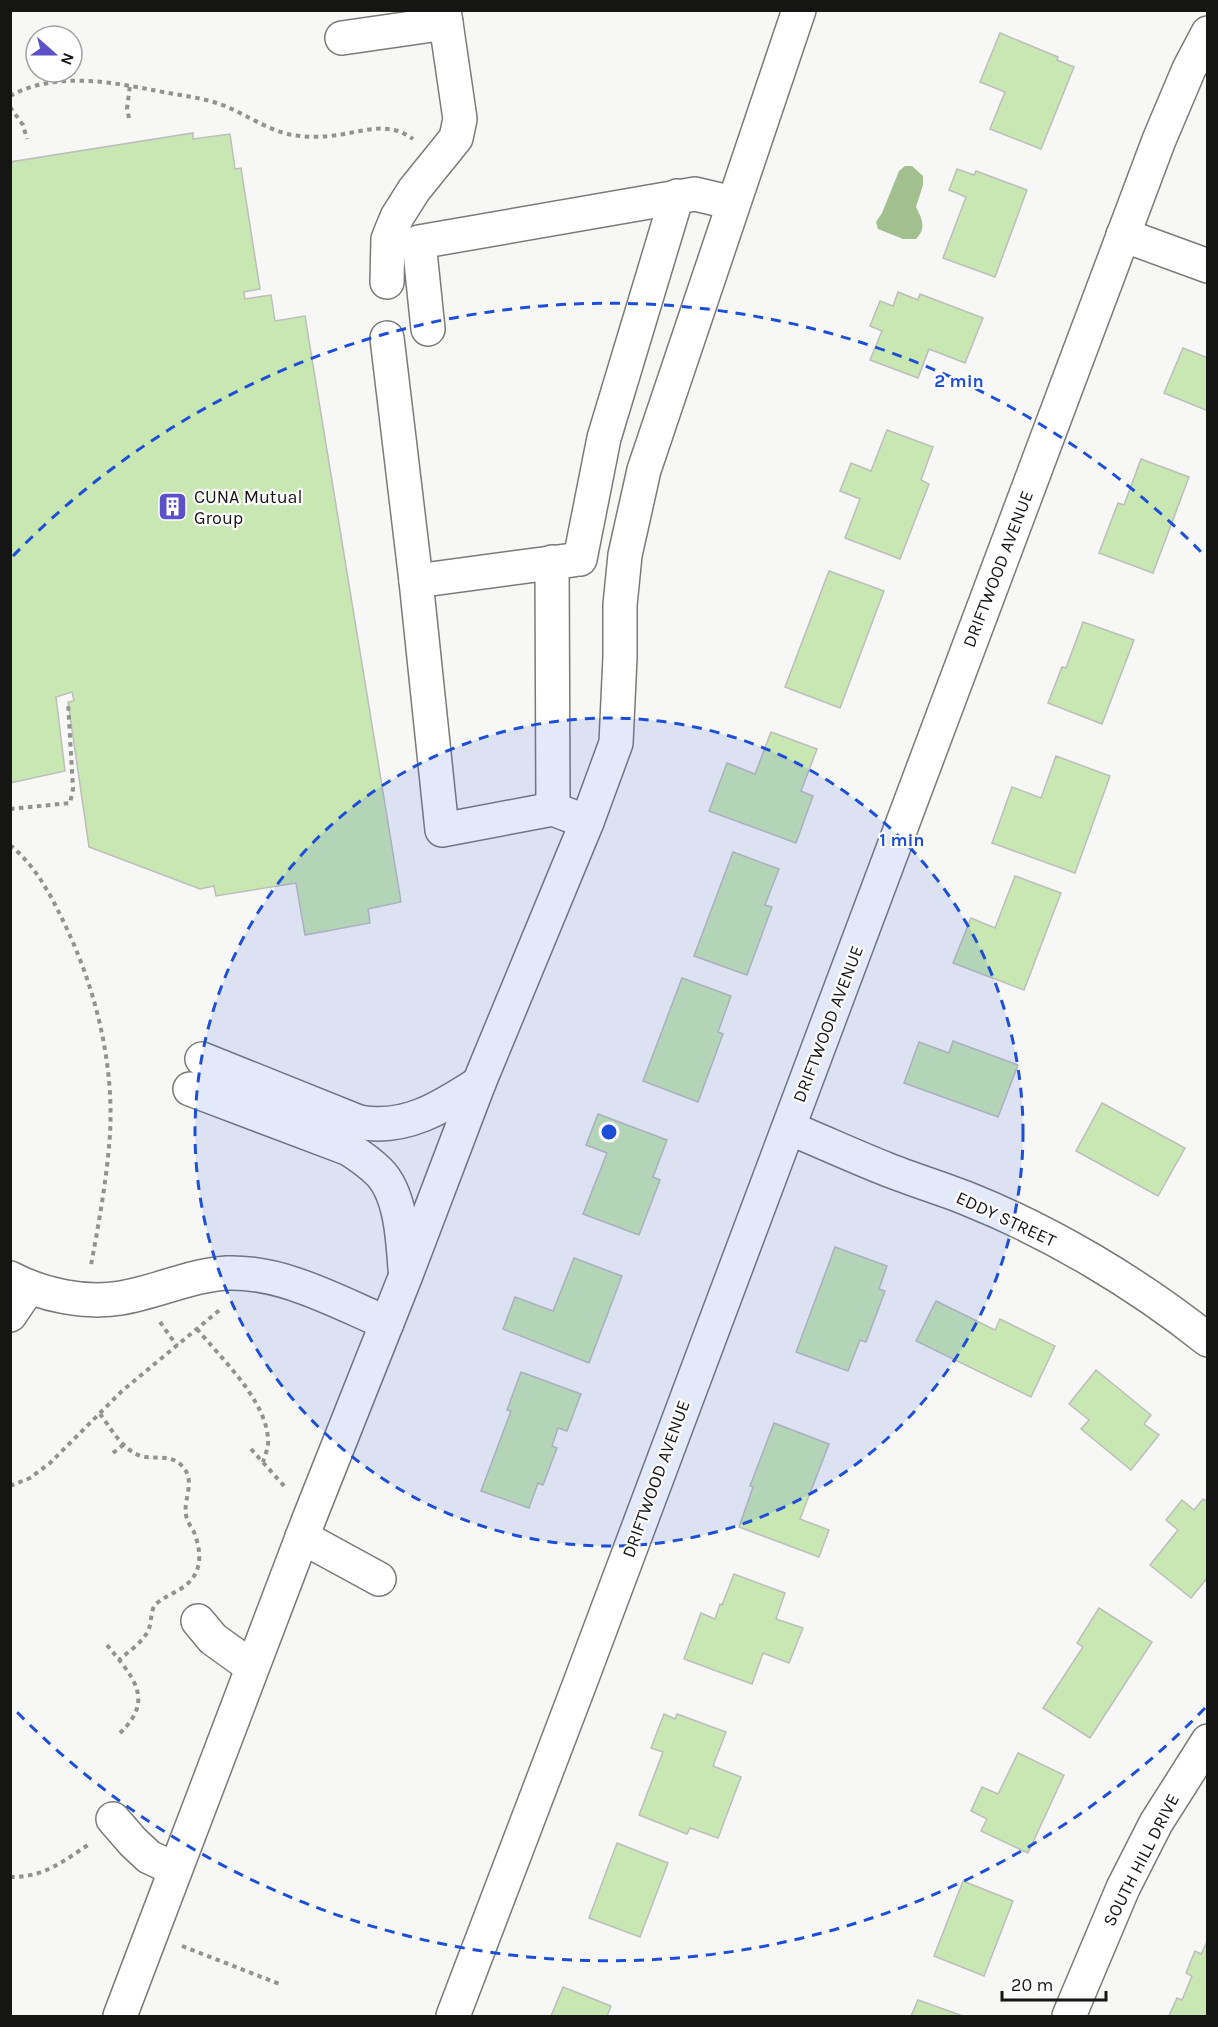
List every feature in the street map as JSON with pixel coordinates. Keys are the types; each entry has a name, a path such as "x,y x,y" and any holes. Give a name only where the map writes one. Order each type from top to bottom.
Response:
{"street":[{"path":"120,2016 302,1537 479,1083 587,822 616,743 620,605 626,555 645,470 799,10"},
{"path":"342,38 445,17 460,119 456,138 414,190 397,217 388,239 387,282"},
{"name":"DRIFTWOOD AVENUE","path":"453,2016 789,1128 1123,235 1189,69 1208,33"},
{"path":"428,329 419,242 677,196 695,194 733,203"},
{"path":"553,809 566,561 677,196"},
{"path":"1123,235 1208,266"},
{"path":"387,339 417,581 442,830 553,809 587,822"},
{"path":"417,581 626,555"},
{"path":"202,1059 359,1122 374,1125 422,1117 479,1083"},
{"path":"190,1089 350,1149 366,1160 381,1173 389,1187 402,1231 406,1275"},
{"name":"EDDY STREET","path":"789,1128 886,1170 968,1199 1034,1229 1170,1309 1208,1341"},
{"path":"10,1314 20,1282 53,1294 83,1299 120,1298 201,1277 227,1273 265,1276 296,1285 387,1323"},
{"path":"302,1537 379,1579"},
{"path":"198,1621 213,1639 252,1667"},
{"name":"SOUTH HILL DRIVE","path":"1069,2016 1123,1888 1156,1823 1208,1741"},
{"path":"105,1829 133,1842 149,1857 175,1869"}],"path":[{"path":"10,96 32,87 54,82 101,81 215,102 268,127 289,134 322,136 386,127 406,133 415,140"},
{"path":"129,118 127,109 130,86"},
{"path":"10,107 23,125 27,139"},
{"path":"10,809 70,803 73,789 68,702"},
{"path":"10,845 25,857 46,887 61,916 93,998 102,1033 110,1098 110,1132 103,1193 89,1273"},
{"path":"10,1486 30,1478 50,1463 122,1391 231,1301"},
{"path":"156,1317 177,1346"},
{"path":"197,1329 258,1406 266,1424 268,1441 263,1462"},
{"path":"100,1414 123,1444 142,1456 165,1457 175,1460 183,1467 188,1475 189,1484 186,1516 198,1543 201,1557 195,1575 185,1586 153,1607 150,1628 144,1638 119,1660"},
{"path":"113,1453 123,1444"},
{"path":"251,1449 288,1491"},
{"path":"107,1645 133,1679 139,1705 132,1722 120,1733"},
{"path":"10,1878 29,1877 45,1872 105,1829"},
{"path":"175,1943 282,1985"}],"shaded area":[{"path":"905,166 912,166 923,176 923,185 916,207 922,219 922,227 916,239 903,239 878,229 876,222 899,171"}],"building":[{"path":"1000,33 1058,57 1057,60 1074,67 1041,149 990,129 1005,92 980,82"},
{"name":"CUNA Mutual Group","path":"193,133 193,139 230,134 235,169 241,168 260,289 244,292 245,299 271,295 275,321 305,316 401,902 368,909 370,923 305,935 296,883 216,896 214,886 200,889 89,847 68,702 74,701 72,692 56,697 65,771 10,783 10,162"},
{"path":"957,169 974,175 976,171 1027,190 995,277 943,258 966,197 949,190"},
{"path":"898,292 918,300 920,294 983,318 965,363 929,349 918,378 870,360 882,331 870,326 880,301 893,306"},
{"path":"1183,348 1208,358 1208,411 1164,393"},
{"path":"887,430 933,447 921,480 929,484 900,559 845,538 860,499 840,491 851,463 871,471"},
{"path":"1141,459 1189,477 1153,573 1099,553 1118,503 1124,505"},
{"path":"829,571 884,591 840,708 785,687"},
{"path":"1083,622 1134,640 1102,724 1048,703 1062,667 1066,668"},
{"path":"771,732 817,749 801,791 813,796 796,843 709,811 727,763 755,774"},
{"path":"1056,756 1110,776 1075,873 992,843 1012,787 1041,798"},
{"path":"733,852 779,869 765,905 772,907 747,975 694,956"},
{"path":"1015,876 1061,893 1024,990 953,963 971,918 995,928"},
{"path":"682,978 731,996 718,1032 723,1034 698,1102 643,1081"},
{"path":"953,1041 1018,1065 998,1117 904,1083 919,1042 949,1053"},
{"path":"1102,1103 1185,1148 1158,1196 1076,1151"},
{"path":"598,1114 667,1140 653,1177 660,1180 639,1235 583,1214 607,1153 586,1145"},
{"path":"835,1247 887,1266 879,1289 885,1291 866,1342 860,1340 848,1371 796,1352"},
{"path":"574,1258 622,1276 589,1363 503,1329 515,1297 553,1311"},
{"path":"936,1301 995,1330 1000,1319 1055,1346 1031,1397 916,1341"},
{"path":"1096,1370 1151,1415 1144,1424 1159,1435 1131,1470 1081,1429 1089,1420 1069,1404"},
{"path":"521,1372 581,1394 567,1431 558,1428 552,1446 557,1448 543,1485 538,1483 529,1508 481,1491 511,1411 507,1410"},
{"path":"774,1423 829,1444 800,1519 829,1530 819,1557 739,1527 753,1487 750,1486"},
{"path":"1203,1499 1208,1502 1208,1577 1191,1598 1150,1565 1178,1530 1166,1520 1182,1500 1194,1510"},
{"path":"734,1574 785,1593 776,1619 803,1628 789,1663 763,1653 752,1684 684,1659 701,1613 715,1619"},
{"path":"1099,1608 1152,1642 1090,1738 1043,1708 1083,1647 1077,1643"},
{"path":"664,1714 675,1719 677,1714 726,1732 713,1766 741,1777 718,1838 690,1828 687,1834 639,1815 663,1752 651,1748"},
{"path":"1018,1753 1064,1775 1028,1853 981,1831 987,1819 971,1811 982,1787 998,1794"},
{"path":"617,1843 668,1863 640,1937 589,1918"},
{"path":"963,1881 1013,1901 984,1976 934,1956"},
{"path":"1208,1940 1208,2016 1169,2016 1177,1998 1182,2000 1192,1976 1186,1973 1195,1951 1201,1954"},
{"path":"563,1987 611,2006 607,2016 551,2016"},
{"path":"918,2000 963,2016 911,2016"}],"place":[{"name":"CUNA Mutual Group","path":"173,507"}]}
